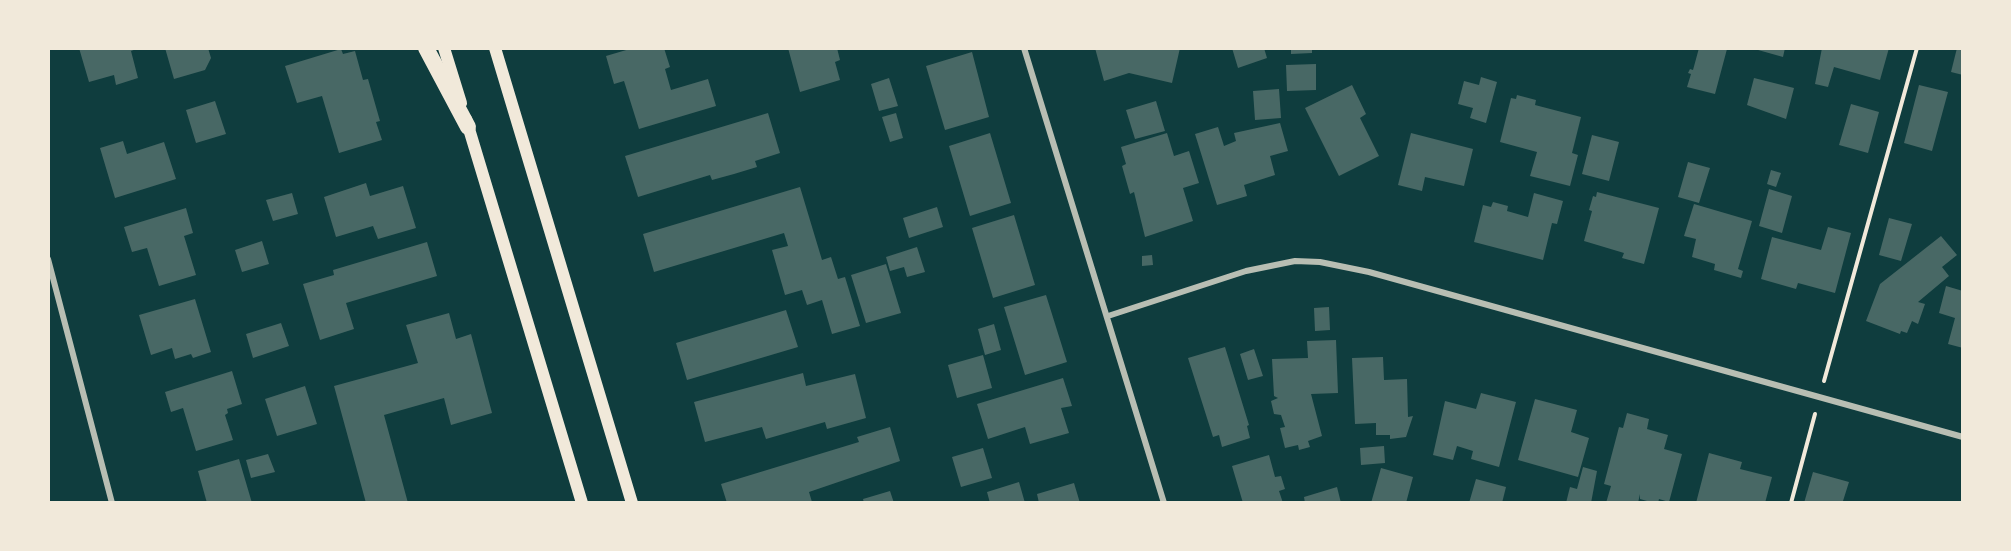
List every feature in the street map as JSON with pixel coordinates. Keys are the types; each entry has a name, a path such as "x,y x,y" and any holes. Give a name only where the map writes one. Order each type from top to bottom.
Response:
{"highway":[{"path":"426,48 468,127"}],"main road":[{"path":"444,48 582,503"},
{"path":"495,48 632,503"}],"street":[{"path":"1024,48 1164,503"},
{"path":"48,259 112,503"},
{"path":"1108,316 1246,271 1295,261 1320,262 1369,272 1963,437"}],"path":[{"path":"1791,503 1917,48"}],"building":[{"path":"79,48 139,48 131,51 138,78 116,85 114,75 89,82"},
{"path":"165,48 208,48 211,58 205,70 174,79"},
{"path":"633,48 664,48 670,67 665,69 671,90 708,79 716,106 639,129 624,81 614,84 606,56"},
{"path":"788,48 837,48 840,60 835,62 840,80 800,92"},
{"path":"1095,48 1180,48 1172,83 1129,73 1104,81"},
{"path":"1232,48 1264,48 1267,58 1238,68"},
{"path":"1291,48 1312,48 1312,53 1291,54"},
{"path":"1699,48 1727,49 1715,94 1687,87 1691,74 1688,73 1690,69 1693,70"},
{"path":"1751,48 1785,48 1783,57"},
{"path":"1822,48 1889,48 1880,80 1834,67 1828,87 1815,84"},
{"path":"1957,48 1963,48 1963,75 1951,72"},
{"path":"341,49 343,54 355,51 363,80 368,79 380,121 376,122 382,140 339,153 322,96 297,103 285,66"},
{"path":"972,52 989,117 945,130 926,66"},
{"path":"1316,64 1316,90 1287,91 1286,65"},
{"path":"1481,77 1497,82 1486,123 1470,118 1473,108 1458,104 1464,81 1479,85"},
{"path":"889,78 898,106 879,111 871,84"},
{"path":"1754,78 1794,88 1786,119 1747,105"},
{"path":"1352,85 1366,114 1360,118 1379,156 1339,176 1305,108"},
{"path":"1919,85 1948,92 1932,151 1904,143"},
{"path":"1279,89 1281,118 1255,120 1253,91"},
{"path":"1517,95 1536,100 1535,105 1581,117 1572,153 1578,155 1570,186 1530,176 1537,152 1500,142 1511,98 1516,99"},
{"path":"215,101 226,134 196,143 186,110"},
{"path":"1156,101 1165,131 1135,139 1126,110"},
{"path":"1851,104 1879,112 1868,153 1839,145"},
{"path":"768,113 780,153 755,161 757,167 712,180 710,175 638,197 625,156"},
{"path":"896,113 903,138 890,142 882,117"},
{"path":"1280,123 1288,151 1270,156 1275,175 1244,185 1247,196 1217,205 1195,134 1218,127 1224,146 1236,141 1234,133"},
{"path":"990,133 1011,203 970,216 949,146"},
{"path":"1167,133 1174,156 1189,151 1199,183 1183,188 1193,221 1145,237 1134,192 1130,194 1122,166 1126,164 1121,147"},
{"path":"1411,133 1473,149 1464,186 1425,177 1422,191 1398,185"},
{"path":"1592,135 1619,142 1609,181 1582,174"},
{"path":"123,141 127,154 164,142 176,179 115,198 100,148"},
{"path":"1688,162 1710,168 1699,203 1678,197"},
{"path":"1771,170 1781,173 1776,187 1767,184"},
{"path":"366,183 370,196 403,186 416,228 378,239 373,226 336,237 324,197"},
{"path":"800,187 822,260 831,257 838,279 845,277 860,326 832,334 822,300 807,305 802,290 785,295 772,250 788,246 784,233 654,272 643,234"},
{"path":"1769,189 1792,196 1782,233 1759,226"},
{"path":"1597,192 1659,208 1644,264 1622,258 1624,253 1584,241 1592,211 1589,210 1593,196 1596,197"},
{"path":"292,193 298,214 273,221 266,200"},
{"path":"1534,193 1563,201 1557,224 1552,223 1543,260 1474,242 1483,205 1491,207 1493,202 1508,206 1507,211 1528,217"},
{"path":"1694,204 1752,221 1738,269 1743,271 1741,278 1714,270 1715,264 1692,257 1696,239 1684,236"},
{"path":"937,207 943,227 909,238 903,218"},
{"path":"186,208 193,233 184,236 196,275 159,286 147,248 132,252 124,227"},
{"path":"1014,215 1035,285 993,298 972,228"},
{"path":"1889,218 1912,224 1901,261 1879,255"},
{"path":"1828,227 1851,233 1835,293 1798,283 1796,289 1761,279 1772,237 1821,250"},
{"path":"1941,236 1957,255 1942,267 1949,276 1918,302 1925,304 1918,324 1912,321 1907,333 1901,331 1900,334 1866,321 1880,284"},
{"path":"262,241 269,264 242,272 235,250"},
{"path":"427,242 437,276 346,303 354,329 320,340 303,284 334,275 333,270"},
{"path":"917,247 925,272 907,277 904,267 890,271 886,257"},
{"path":"1152,255 1153,265 1142,266 1142,256"},
{"path":"886,264 901,313 866,323 851,275"},
{"path":"1946,286 1963,291 1963,348 1948,344 1955,318 1939,313"},
{"path":"1046,295 1067,362 1025,375 1004,307"},
{"path":"195,299 211,352 193,358 191,354 175,359 172,348 151,355 139,315"},
{"path":"1329,307 1330,330 1315,331 1314,308"},
{"path":"786,310 798,347 687,380 676,343"},
{"path":"449,313 456,339 471,334 492,413 451,425 444,398 384,415 408,503 366,503 334,386 418,363 406,325"},
{"path":"281,323 289,346 253,358 246,334"},
{"path":"994,324 1001,350 985,355 978,329"},
{"path":"1336,340 1338,393 1311,394 1322,436 1308,441 1310,447 1299,450 1298,445 1285,448 1280,428 1285,427 1281,415 1274,414 1271,401 1278,398 1274,396 1272,359 1308,358 1307,341"},
{"path":"1225,347 1249,425 1247,426 1250,438 1222,447 1219,435 1213,437 1188,358"},
{"path":"1254,349 1263,376 1248,380 1240,354"},
{"path":"983,355 992,388 957,398 948,365"},
{"path":"1383,357 1384,380 1407,379 1408,417 1413,416 1406,437 1390,439 1390,435 1376,435 1376,423 1355,424 1352,358"},
{"path":"232,371 242,404 227,409 228,413 225,415 233,440 196,451 183,408 171,412 165,392"},
{"path":"803,373 806,386 855,374 866,418 827,429 825,422 766,439 762,427 705,442 694,402"},
{"path":"1063,378 1072,406 1061,408 1069,433 1030,444 1025,427 988,439 977,404"},
{"path":"305,386 317,424 277,436 265,399"},
{"path":"1481,393 1516,402 1499,467 1471,459 1473,451 1457,446 1453,460 1433,455 1445,401 1476,409"},
{"path":"1535,399 1577,410 1571,432 1589,438 1578,477 1518,460"},
{"path":"1627,413 1649,419 1647,429 1668,435 1664,449 1682,454 1669,502 1659,499 1658,503 1654,503 1640,499 1640,494 1638,503 1606,503 1611,486 1604,484 1619,427 1623,428"},
{"path":"890,427 900,461 809,492 812,502 808,503 727,503 721,484 859,442 857,437"},
{"path":"1384,446 1385,463 1361,465 1360,448"},
{"path":"983,448 992,478 961,487 952,457"},
{"path":"1709,453 1742,462 1740,469 1772,477 1765,503 1696,503"},
{"path":"268,454 275,472 251,478 246,460"},
{"path":"1269,455 1275,477 1281,476 1285,489 1279,491 1283,503 1243,503 1232,466"},
{"path":"239,459 252,503 207,503 198,471"},
{"path":"1583,467 1597,471 1591,503 1566,503 1570,487 1577,489"},
{"path":"1381,468 1413,477 1406,503 1371,503"},
{"path":"1813,472 1849,482 1843,501 1849,503 1804,503"},
{"path":"1476,479 1506,487 1502,503 1469,503"},
{"path":"1019,482 1025,503 990,503 987,492"},
{"path":"1074,483 1080,503 1039,503 1037,494"},
{"path":"1337,487 1341,503 1305,503 1304,497"},
{"path":"890,491 894,503 864,503 863,499"}]}
